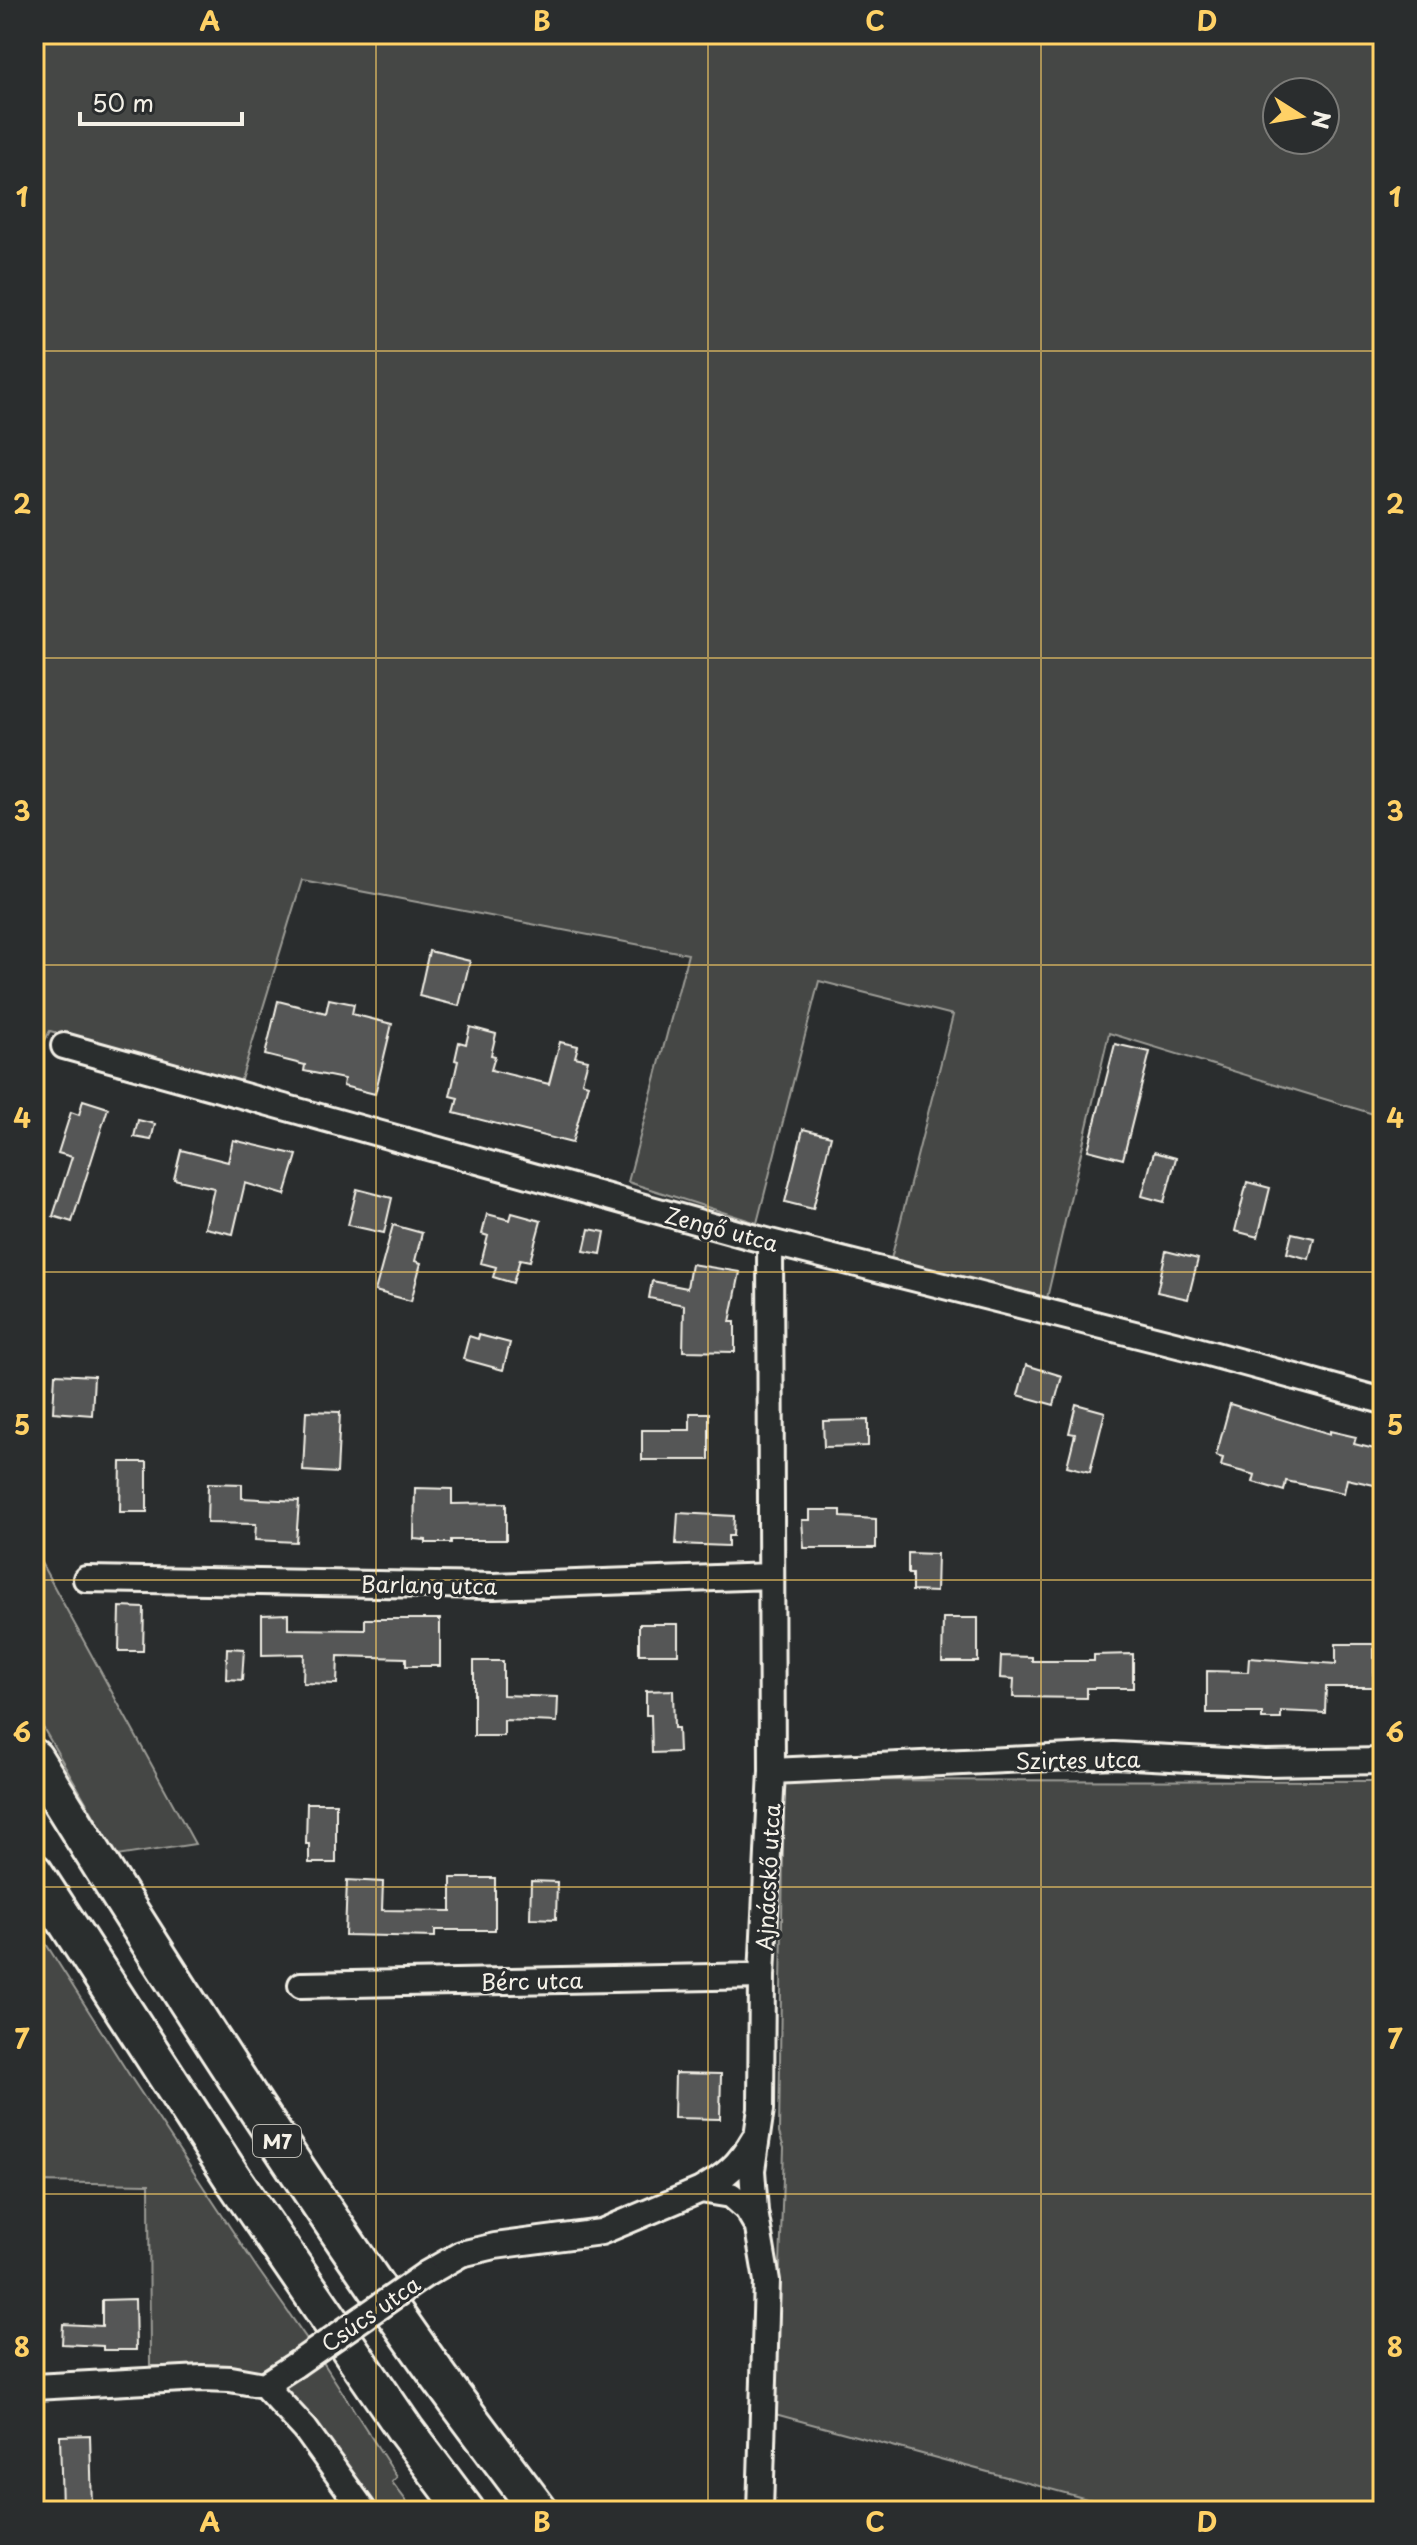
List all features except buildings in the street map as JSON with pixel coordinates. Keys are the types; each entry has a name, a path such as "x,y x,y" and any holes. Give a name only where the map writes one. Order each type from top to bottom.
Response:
{"highway":[{"name":"M7","path":"34,1758 198,2021 294,2167 429,2362 539,2511"},
{"name":"M7","path":"34,1872 232,2177 406,2431 466,2511"}],"street":[{"name":"Zengő utca","path":"64,1046 770,1242 1186,1347 1383,1401"},
{"name":"Ajnácskő utca","path":"760,2511 767,2281 752,2170 761,2109 762,1976 772,1771 770,1242"},
{"name":"Barlang utca","path":"86,1579 494,1586 771,1576"},
{"name":"Szirtes utca","path":"772,1771 1114,1755 1265,1763 1383,1761"},
{"name":"Bérc utca","path":"301,1985 762,1976"},
{"name":"Csúcs utca","path":"264,2385 426,2274 461,2254 495,2246 601,2232 701,2190 724,2177 741,2161 756,2137"},
{"path":"701,2190 731,2195 747,2209 758,2228"},
{"path":"34,2387 202,2378 264,2385 305,2429 364,2511"}],"shaded area":[{"path":"34,34 1383,34 1383,1117 1109,1033 1047,1298 891,1259 953,1015 819,981 757,1223 628,1182 688,954 302,880 240,1083 50,1031 34,1060"},
{"path":"34,1550 195,1844 117,1856 34,1712 34,1687 43,1640 34,1624"},
{"path":"784,1780 1383,1781 1383,2511 1144,2511 1087,2499 775,2414 784,2148 779,2133"},
{"path":"34,1925 130,2076 321,2359 397,2477 392,2482 414,2511 349,2511 296,2432 264,2400 170,2366 150,2366 149,2184 34,2182"}]}
